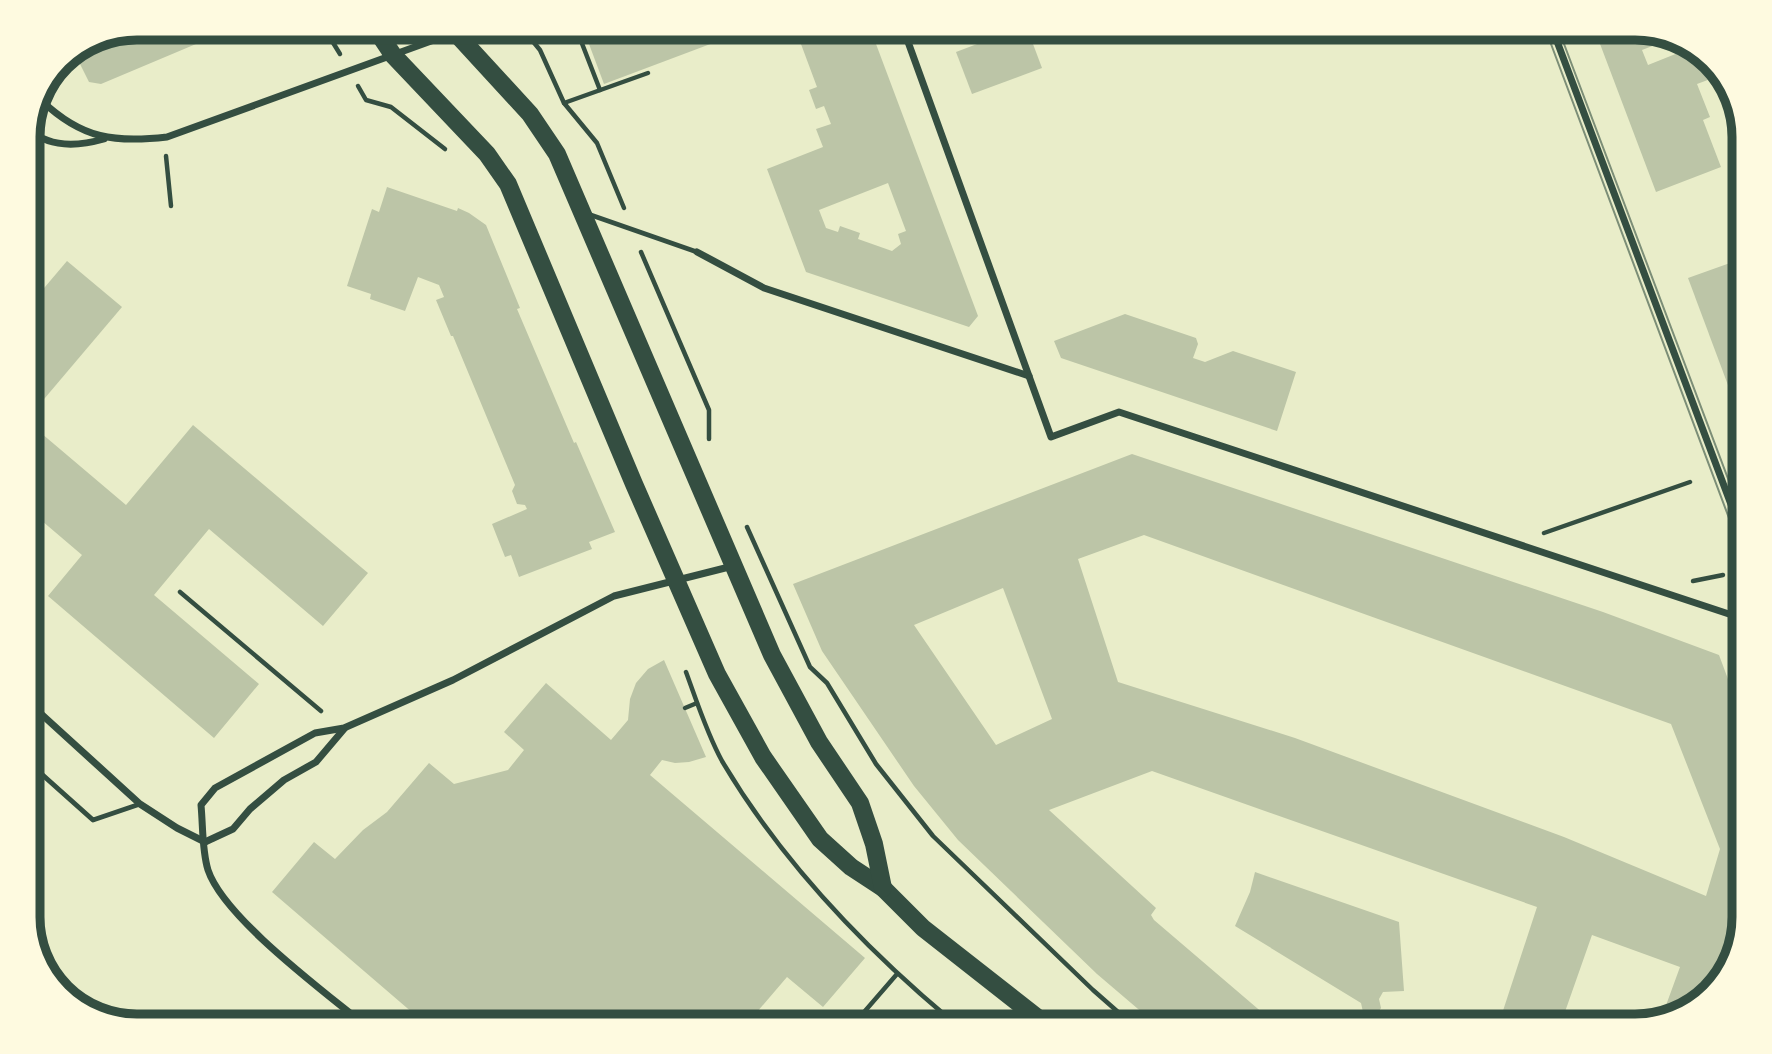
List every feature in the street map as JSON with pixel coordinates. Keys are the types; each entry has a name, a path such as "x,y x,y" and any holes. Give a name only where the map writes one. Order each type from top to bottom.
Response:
{"main road":[{"path":"383,40 393,55 478,144 508,184 712,662 762,757 820,839 851,867 883,888 923,928 1033,1014"},
{"path":"466,40 530,114 557,154 772,655 819,742 860,803 874,844 883,888"}],"street":[{"path":"40,136 68,145 105,139 131,141 167,138 431,40"},
{"path":"907,40 1051,437 1119,412 1732,615"},
{"path":"1557,40 1732,507"},
{"path":"47,105 61,117 105,139"},
{"path":"697,252 764,288 1029,376"},
{"path":"352,1014 263,939 222,896 208,870 201,805 215,788 315,733 344,728 453,680 614,596 734,565"},
{"path":"40,713 140,804 205,842"},
{"path":"205,842 233,828 250,809 284,780 316,762 344,728"}],"lane":[{"path":"584,213 697,252"},
{"path":"40,773 93,820 140,804"}],"path":[{"path":"532,40 540,50 564,103 597,143 612,175 631,228 709,410 708,436 713,446"},
{"path":"581,40 600,90"},
{"path":"564,103 648,73"},
{"path":"167,138 171,206"},
{"path":"1514,543 1690,482"},
{"path":"743,517 810,667 827,682 876,764 933,836 1120,1014"},
{"path":"180,592 344,728"},
{"path":"686,673 712,662"},
{"path":"685,708 697,703"},
{"path":"862,1014 897,974"}],"building":[{"path":"138,40 206,40 101,84 89,82 78,60 106,45"},
{"path":"588,40 721,40 604,84"},
{"path":"799,40 874,40 978,316 969,327 806,272 767,169 823,147 816,129 831,124 824,106 816,109 809,90 817,87","holes":["888,183 906,231 898,234 901,244 892,251 858,239 860,233 840,226 838,232 826,228 819,210"]},
{"path":"988,40 1032,40 1042,68 972,94 956,52"},
{"path":"1599,40 1634,40 1658,44 1642,50 1648,65 1681,52 1694,60 1711,79 1697,84 1710,117 1703,120 1721,167 1656,192"},
{"path":"387,187 457,211 458,208 486,225 520,308 517,309 615,532 589,542 592,549 519,577 511,555 505,557 492,524 527,509 525,505 517,504 512,491 515,485 436,300 444,297 439,285 418,277 405,311 370,299 371,294 347,286 372,209 379,212"},
{"path":"67,261 122,307 40,404 40,293"},
{"path":"1732,262 1732,396 1688,278"},
{"path":"1125,314 1196,338 1198,344 1193,358 1205,362 1233,351 1296,372 1277,431 1061,358 1054,341"},
{"path":"193,425 368,573 323,626 209,529 154,595 259,684 214,738 48,596 82,555 40,519 40,432 126,505"},
{"path":"1132,454 1603,612 1719,655 1732,690 1732,916 1728,942 1712,976 1694,994 1665,1008 1680,967 1592,935 1564,1014 1502,1014 1537,907 1152,771 1049,810 1156,908 1151,915 1154,920 1264,1014 1144,1014 1097,974 958,840 914,786 822,651 793,584","holes":["1144,535 1671,724 1720,849 1706,896 1564,837 1295,738 1118,682 1078,559","1003,588 1052,719 996,745 914,625"]},
{"path":"664,660 706,757 675,763 662,760 650,775 865,958 823,1007 787,977 755,1014 414,1014 272,892 314,842 335,859 363,830 387,812 429,763 454,784 508,770 524,750 504,732 546,683 611,740 628,720 630,699 636,683 648,669"},
{"path":"1255,872 1399,922 1404,991 1383,992 1379,999 1381,1008 1377,1014 1363,1012 1361,1003 1235,926 1250,892"}],"tram line":[{"path":"1550,40 1732,526"},
{"path":"1563,40 1732,489"}]}
